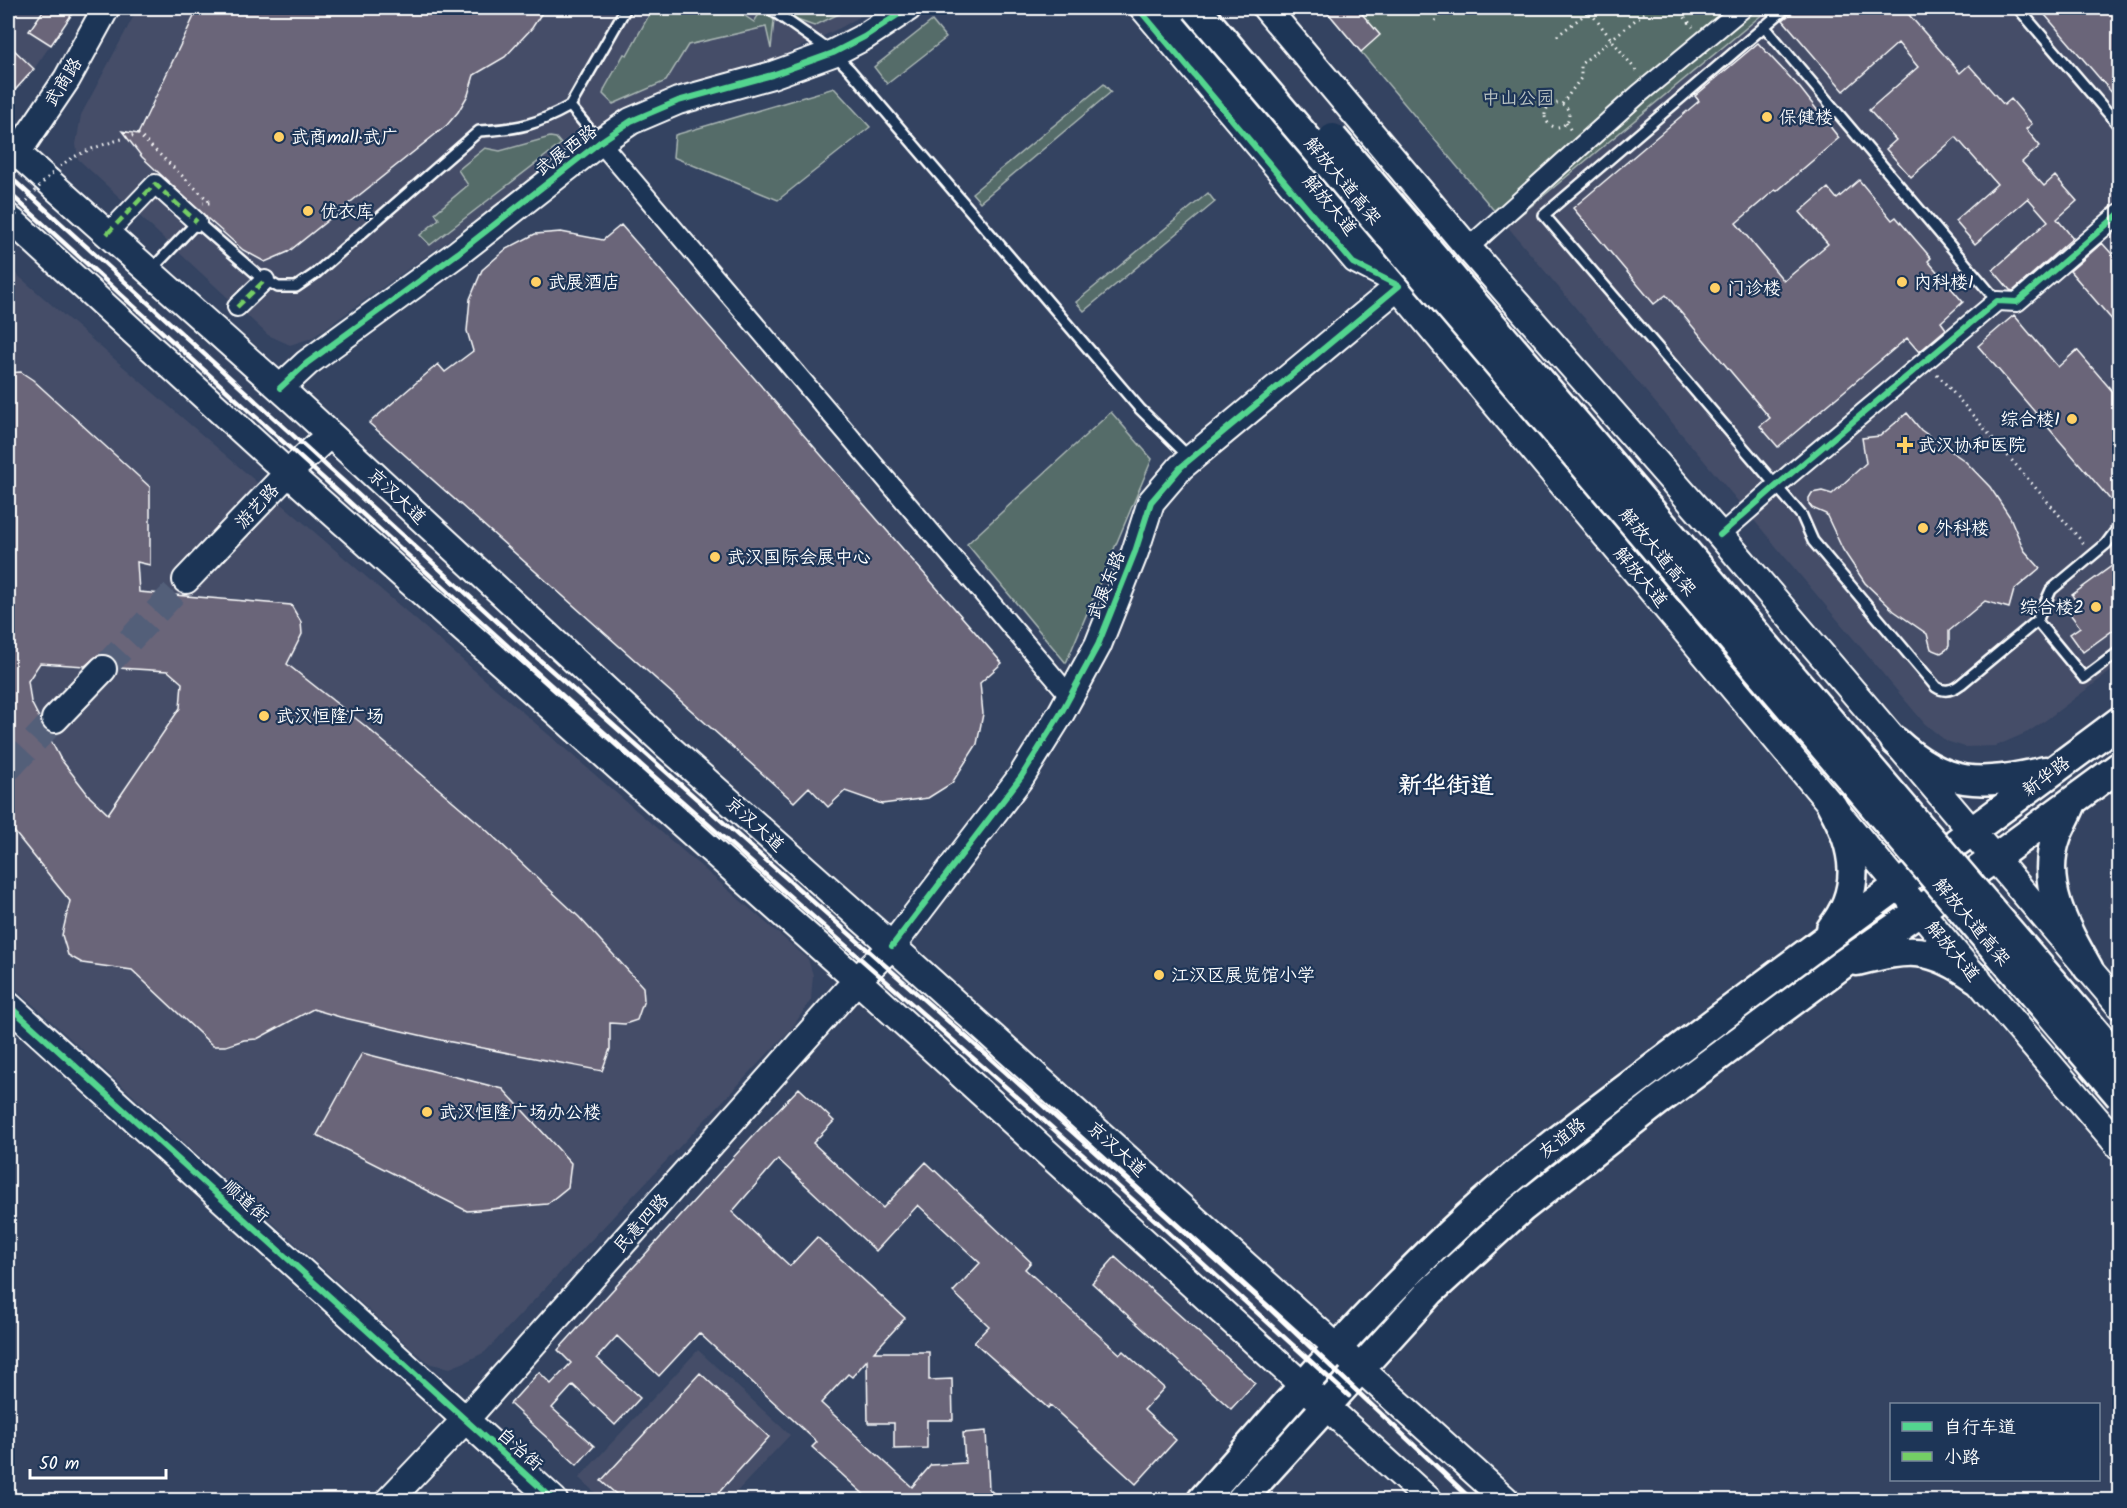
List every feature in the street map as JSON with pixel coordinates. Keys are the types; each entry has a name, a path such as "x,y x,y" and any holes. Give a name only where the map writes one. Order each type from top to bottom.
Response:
{"main road":[{"name":"武商路","path":"12,149 67,79 106,8"},
{"name":"武展西路","path":"280,388 307,363 458,253 600,142 631,121 678,100 772,75 833,53 864,37 908,8"},
{"name":"解放大道","path":"1164,8 1399,286 1919,911 2120,1147"},
{"name":"解放大道高架","path":"1196,8 2120,1096"},
{"name":"解放大道高架","path":"1222,8 2120,1061"},
{"path":"1266,8 1468,248 1720,535 2120,1006"},
{"name":"京汉大道","path":"12,149 280,388 667,746 1506,1500"},
{"path":"8,217 288,473 857,980 1429,1500"},
{"name":"武展东路","path":"892,946 1021,777 1070,696 1098,645 1135,552 1151,502 1181,467 1399,286"},
{"name":"游艺路","path":"186,580 288,473 330,434"},
{"path":"55,719 103,669"},
{"name":"新华路","path":"1972,831 2120,721"},
{"path":"1895,741 1916,760 1940,773 1961,779 1983,781 2015,778 2056,769"},
{"name":"新华路","path":"1995,858 2120,766"},
{"path":"2073,802 2056,836 2051,862 2053,891 2061,920 2088,968"},
{"path":"1821,942 1838,921 1849,900 1853,880 1851,851 1844,827 1832,806"},
{"name":"友谊路","path":"1202,1500 1376,1307 1441,1242 1504,1184 1614,1098 1972,831"},
{"name":"友谊路","path":"1241,1500 1430,1292 1522,1208 1657,1102 1843,964 1995,858"},
{"name":"民意四路","path":"389,1500 465,1420 857,980 892,946"},
{"path":"1843,964 1887,954 1914,952 1934,954 1954,962 1976,978"},
{"name":"顺道街","path":"8,1005 465,1420"},
{"name":"自治街","path":"465,1420 554,1500"}],"street":[{"path":"1138,8 1207,95 1353,263 1399,286"},
{"path":"1468,248 1639,94 1743,8"},
{"path":"600,142 1070,696"},
{"path":"107,234 155,184 197,222"},
{"path":"1720,535 1997,301 2017,302 2120,213"},
{"path":"237,307 266,280"}],"lane":[{"path":"150,272 197,222 266,280 278,287 296,287 315,274 479,131 510,130 545,120 570,106 626,8"},
{"path":"769,8 833,53 850,70 1140,409 1191,459"},
{"path":"1786,8 1544,215 1802,516 1813,541 1936,687 1941,690 1951,690 1961,684 2037,621 2051,590 2106,544 2120,525"},
{"path":"2018,8 2120,127"},
{"path":"1764,26 1997,301"},
{"path":"570,106 600,142"},
{"path":"2037,621 2084,678 2120,651"}],"path":[{"path":"1435,21 1444,8"},
{"path":"1557,36 1590,8 1643,80"},
{"path":"1563,104 1581,78 1581,64 1650,8"},
{"path":"1677,8 1698,34"},
{"path":"1551,104 1563,104 1569,112 1566,123 1562,127 1551,126 1544,118 1544,112 1551,104"},
{"path":"8,224 67,162 97,147 138,134 212,202 192,204 197,222"},
{"path":"1926,362 2093,554"}],"shaded area":[{"path":"8,8 76,8 34,69 8,44"},
{"path":"138,8 874,8 842,27 771,61 626,113 312,338 290,345 268,335 78,159 76,144 81,115"},
{"name":"武汉协和医院","path":"1770,8 2119,8 2119,665 2028,732 1996,746 1965,747 1946,741 1925,724 1507,226"},
{"name":"武汉恒隆广场","path":"8,267 808,959 813,975 811,1000 792,1028 485,1352 465,1362 450,1368 431,1364 416,1353 8,982"},
{"path":"2119,844 2119,919 2109,907 2113,849"},
{"path":"698,1350 790,1435 729,1500 603,1500 579,1478"}],"green space":[{"path":"653,8 680,8 684,13 690,8 733,8 754,22 761,11 774,20 771,49 766,27 688,45 666,81 613,104 603,94 605,88 624,54 627,55"},
{"path":"780,8 851,8 814,26 797,20"},
{"name":"中山公园","path":"1324,8 1770,8 1507,226"},
{"path":"932,21 946,38 887,84 874,67"},
{"path":"1104,84 1111,92 980,202 972,193"},
{"path":"834,88 870,127 778,200 673,157 675,135"},
{"path":"550,137 556,138 561,144 430,245 420,235 439,219 435,213 468,185 458,170 485,148 500,151"},
{"path":"1208,193 1215,202 1084,311 1076,302"},
{"path":"1111,412 1152,459 1066,663 967,544"}],"building":[{"path":"45,8 76,8 51,45 29,31"},
{"name":"武商mall·武广","path":"198,8 545,8 532,28 505,57 474,75 468,95 447,125 288,252 265,262 243,250 207,218 142,157 122,131 138,134"},
{"path":"1324,8 1357,8 1380,35 1361,52"},
{"path":"1798,8 1903,8 1960,73 1969,65 2004,105 2011,99 2032,124 2026,129 2040,146 2022,162 2044,186 2055,176 2077,201 2057,219 2073,238 2013,291 2010,290 1993,270 2048,221 2028,198 1975,244 1955,221 1997,184 1956,137 1911,177 1886,149 1896,140 1869,110 1918,67 1898,43 1844,91 1783,20"},
{"path":"2039,8 2120,8 2120,102"},
{"path":"1758,43 1800,88 1839,138 1736,223 1784,281 1828,244 1800,212 1828,188 1837,199 1859,180 1892,220 1896,217 1931,258 1928,261 1963,302 1941,322 1946,329 1919,352 1907,338 1778,447 1760,426 1770,418 1666,295 1654,304 1573,208 1699,101 1695,96"},
{"path":"8,44 34,69 8,98"},
{"name":"武汉国际会展中心","path":"621,225 1002,663 980,683 983,714 977,744 952,783 928,798 882,804 845,791 828,807 809,787 794,802 369,423 438,364 445,372 473,351 467,331 470,299 482,270 506,249 535,234 561,232 603,240"},
{"path":"2102,243 2120,263 2120,329 2070,271"},
{"name":"综合楼1","path":"2014,315 2058,367 2077,350 2113,392 2120,387 2120,511 1978,346"},
{"name":"武汉恒隆广场","path":"21,372 33,380 150,487 150,565 137,562 139,592 291,605 301,622 302,634 287,664 364,725 481,825 579,917 643,987 644,1000 637,1020 625,1024 610,1023 610,1049 602,1071 441,1040 313,1009 257,1039 244,1040 226,1046 213,1046 132,970 82,963 68,955 62,935 70,901 8,824 8,373","holes":["106,654 114,659 118,668 168,671 182,683 180,708 108,814 90,797 60,758 31,702 28,681 40,663 85,666 98,655"]},
{"name":"外科楼","path":"1907,413 1921,430 1965,461 1990,487 2010,517 2024,550 2040,568 2014,590 2009,608 1985,601 1949,631 1949,646 1941,653 1931,649 1927,634 1894,611 1865,583 1843,550 1826,514 1812,508 1809,504 1812,493 1822,491 1832,494 1866,463 1862,438 1880,436"},
{"name":"综合楼2","path":"2120,560 2120,625 2083,652 2070,634 2080,627 2067,610 2077,603 2072,595"},
{"name":"武汉恒隆广场办公楼","path":"362,1053 503,1089 571,1163 568,1187 547,1204 467,1211 317,1135"},
{"path":"799,1088 834,1121 813,1143 883,1208 926,1162 1031,1262 1025,1269 1120,1354 1123,1351 1164,1388 1144,1410 1176,1440 1136,1484 1050,1405 1048,1408 974,1342 989,1326 953,1292 980,1263 918,1205 876,1251 778,1159 732,1212 790,1266 817,1237 905,1318 874,1352 929,1352 929,1380 952,1379 953,1420 927,1420 927,1448 894,1449 894,1423 868,1423 867,1360 852,1377 848,1374 821,1403 912,1487 931,1465 965,1463 963,1433 986,1431 989,1489 1001,1500 870,1500 812,1447 817,1442 699,1333 659,1376 617,1336 597,1358 640,1398 615,1425 573,1385 552,1408 594,1446 577,1465 510,1404 539,1372 551,1384 571,1363 558,1350"},
{"path":"1115,1257 1255,1383 1231,1409 1092,1283"},
{"path":"700,1373 769,1437 712,1500 623,1500 601,1481"}],"tunnel":[{"path":"103,669 186,580"},
{"path":"8,769 55,719"}],"railway":[{"path":"8,175 525,647 1267,1306 1472,1500"},
{"path":"8,192 564,697 1101,1171 1349,1396"}],"marked path":[{"path":"107,234 155,184 197,222"},
{"path":"237,307 265,280"}],"cycle path":[{"path":"280,388 307,363 458,253 600,142 631,121 678,101 772,75 833,53 864,37 908,8"},
{"path":"892,946 1021,777 1061,713 1098,645 1135,552 1151,502 1181,467 1399,286 1353,263 1138,8"},
{"path":"1720,535 1997,301 2017,302 2120,213"},
{"path":"8,1005 554,1500"}],"place":[{"name":"保健楼","path":"1767,117"},
{"name":"武商mall·武广","path":"279,137"},
{"name":"优衣库","path":"308,211"},
{"name":"武展酒店","path":"536,282"},
{"name":"内科楼1","path":"1902,282"},
{"name":"门诊楼","path":"1715,288"},
{"name":"综合楼1","path":"2072,419"},
{"name":"武汉协和医院","path":"1905,445"},
{"name":"外科楼","path":"1923,528"},
{"name":"武汉国际会展中心","path":"715,557"},
{"name":"综合楼2","path":"2096,607"},
{"name":"武汉恒隆广场","path":"264,716"},
{"name":"江汉区展览馆小学","path":"1159,975"},
{"name":"武汉恒隆广场办公楼","path":"427,1112"}],"district":[{"name":"新华街道","path":"1446,785"}]}
